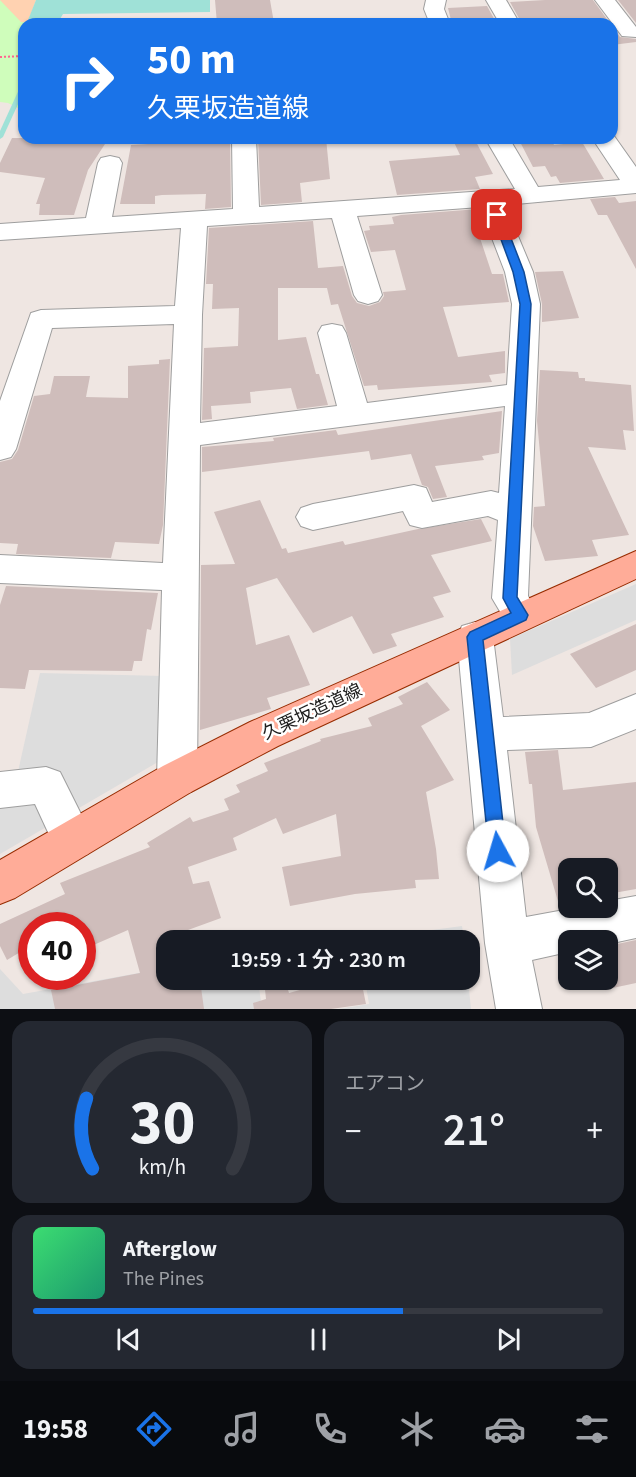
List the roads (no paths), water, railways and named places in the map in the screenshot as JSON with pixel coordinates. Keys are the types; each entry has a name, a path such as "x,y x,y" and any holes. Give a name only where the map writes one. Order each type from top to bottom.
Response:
{"main road":[{"name":"久栗坂造道線","path":"0,883 177,779 264,734 636,564"}],"street":[{"path":"436,0 434,9 438,18"},
{"path":"496,0 506,18"},
{"path":"605,0 617,18"},
{"path":"244,144 246,214"},
{"path":"500,144 531,196"},
{"path":"0,232 246,214 490,200 636,185 608,144"},
{"path":"98,225 110,162"},
{"path":"490,200 519,272 526,304 510,598 521,615"},
{"path":"342,208 368,295"},
{"path":"177,779 188,315 195,218"},
{"path":"0,449 41,319 188,315"},
{"path":"332,333 355,415"},
{"path":"185,436 520,394"},
{"path":"313,517 414,497 422,516 491,503 516,514"},
{"path":"0,569 180,577"},
{"path":"475,637 507,943 519,1009"},
{"path":"485,736 591,730 636,711"},
{"path":"0,790 45,785 73,840"},
{"path":"507,943 636,917"}],"water":[{"path":"36,0 210,0 210,12 63,14 61,18 29,18"}],"waterway":[{"path":"0,137 18,98"}]}
